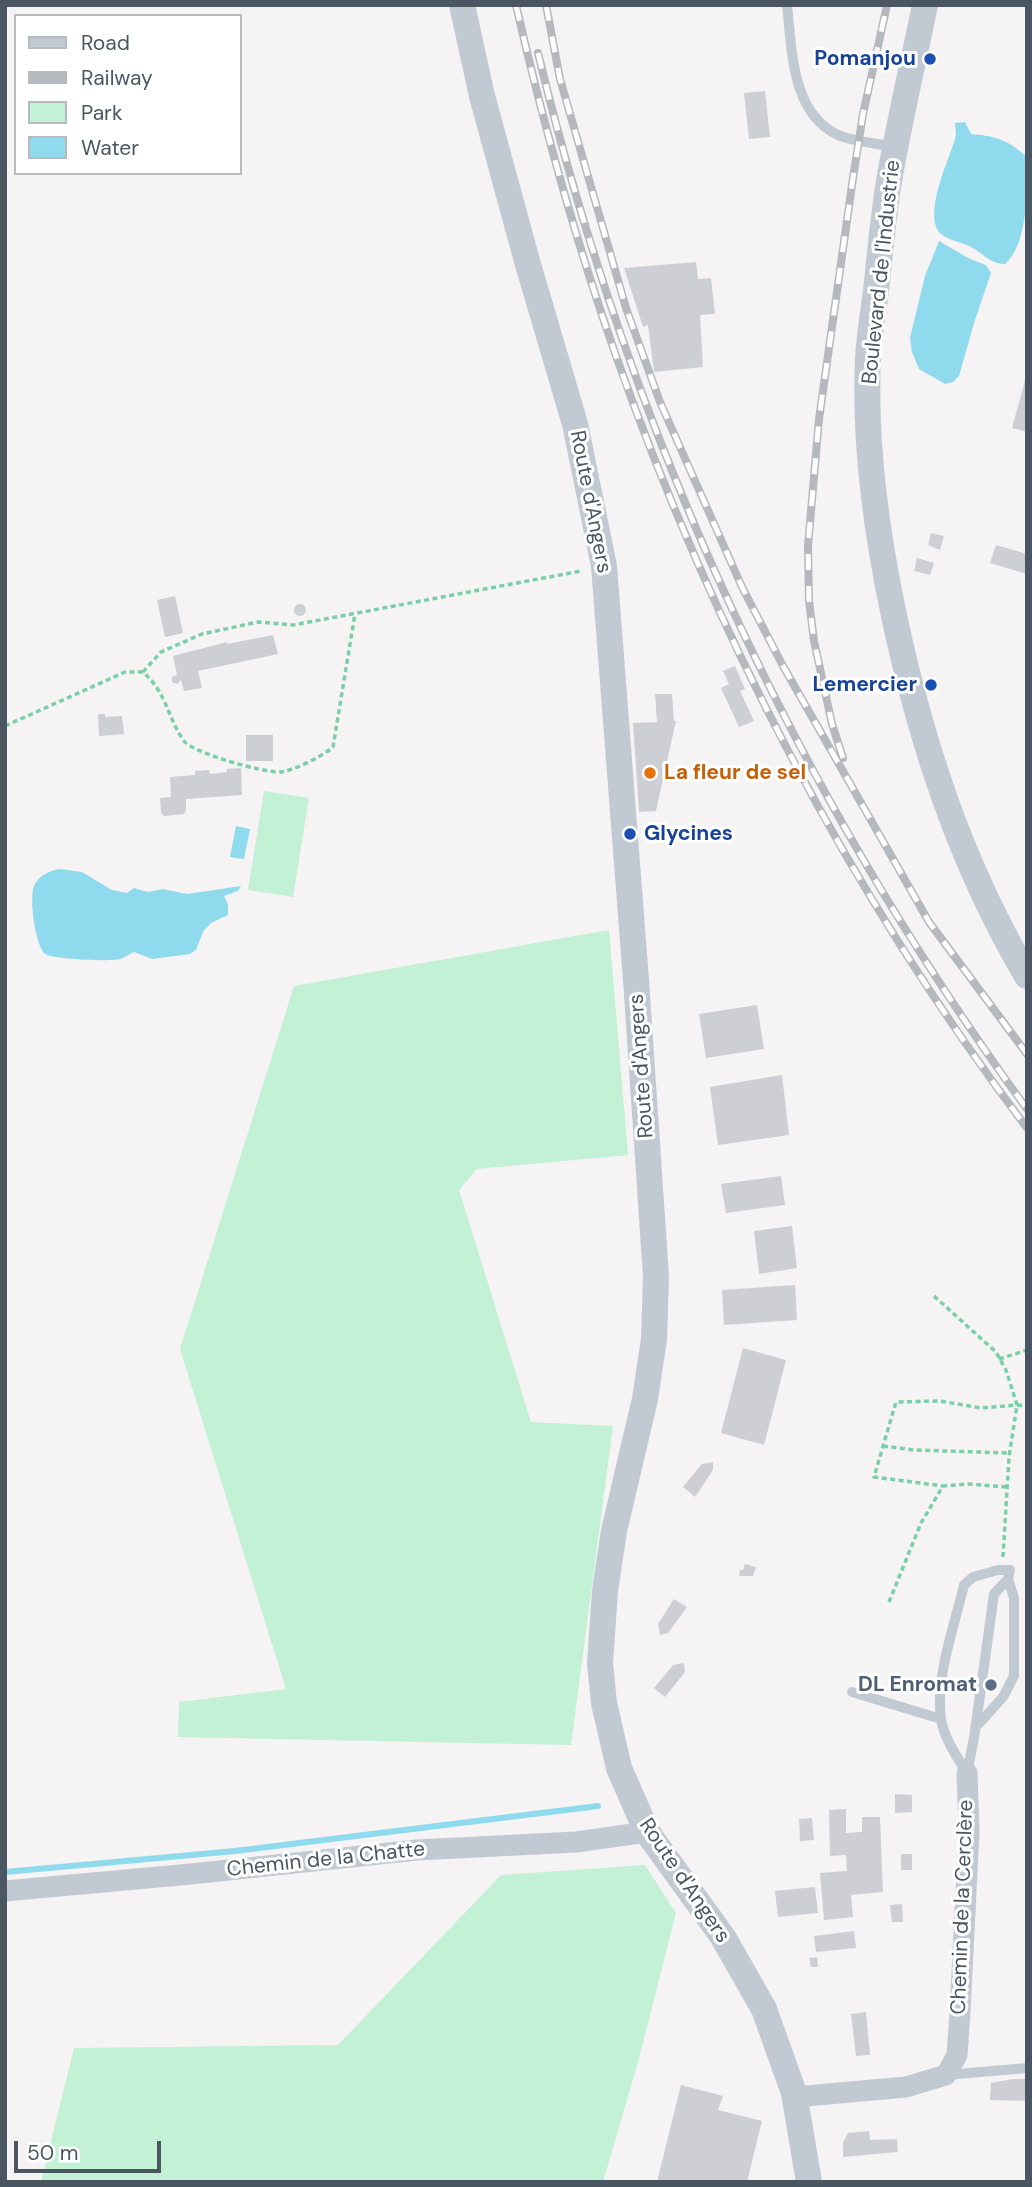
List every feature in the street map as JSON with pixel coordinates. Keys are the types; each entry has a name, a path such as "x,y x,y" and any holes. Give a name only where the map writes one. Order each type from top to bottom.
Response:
{"street":[{"name":"Route d'Angers","path":"462,5 482,96 575,425 604,566 656,1277 654,1339 649,1375 614,1531 605,1591 600,1663 604,1703 619,1768 647,1832 716,1927 764,2009 794,2095 808,2182"},
{"name":"Boulevard de l'Industrie","path":"925,5 883,220 868,359 874,494 885,572 914,699 946,804 961,846 995,919 1027,976"},
{"name":"Chemin de la Cerclère","path":"947,2075 957,2055 969,1832 967,1773"},
{"name":"Chemin de la Chatte","path":"5,1891 416,1850 576,1842 647,1832"},
{"path":"794,2095 906,2087 947,2075"}],"lane":[{"path":"787,5 795,76 806,104 823,125 839,136 896,147"},
{"path":"975,1728 1003,1697 1014,1676 1014,1598 1007,1573"},
{"path":"967,1773 994,1594 1007,1573"},
{"name":"Chemin de la Cerclère","path":"967,1773 950,1744 941,1719 942,1681 964,1585 973,1577 1007,1573"},
{"path":"852,1692 941,1719"},
{"path":"947,2075 1027,2068"}],"path":[{"path":"143,672 161,652 202,634 258,622 293,625 604,566"},
{"path":"5,726 125,672 143,672 155,682 185,743 215,757 250,768 281,772 324,754 333,747 355,614"},
{"path":"934,1296 996,1352 1013,1388 1017,1405 1009,1453 1007,1573"},
{"path":"999,1359 1027,1350"},
{"path":"1007,1487 968,1484 943,1486 874,1477 896,1402 940,1401 981,1408 1027,1406"},
{"path":"883,1446 914,1450 1009,1453"},
{"path":"889,1602 921,1523 943,1486"}],"green space":[{"path":"264,791 309,798 293,897 248,890"},
{"path":"609,930 628,1155 477,1169 459,1190 531,1422 613,1426 571,1745 178,1737 179,1702 286,1689 180,1349 294,986"},
{"path":"645,1865 676,1913 638,2062 603,2182 41,2182 74,2048 338,2045 501,1875"}],"water":[{"path":"965,122 971,134 1001,140 1027,157 1023,229 1013,255 1005,264 995,262 971,247 944,236 936,226 935,201 956,137 955,123"},
{"path":"939,241 986,265 991,273 959,376 953,382 945,384 919,369 910,338 925,276"},
{"path":"236,826 250,829 244,859 230,857"},
{"path":"60,869 82,872 112,890 127,893 134,888 148,892 163,889 187,894 241,886 238,891 224,896 228,904 228,915 211,923 203,932 196,950 190,954 152,959 134,952 114,960 69,959 50,956 41,949 33,910 36,882 45,874"}],"building":[{"path":"765,91 770,137 749,139 744,93"},
{"path":"696,262 698,279 711,278 715,314 700,315 703,367 654,372 648,325 643,327 624,268"},
{"path":"1027,378 1027,432 1012,428"},
{"path":"931,533 944,536 940,550 928,545"},
{"path":"996,545 1027,554 1027,574 990,563"},
{"path":"917,558 934,563 930,575 914,571"},
{"path":"175,596 183,633 165,637 157,600"},
{"path":"300,604 306,610 300,616 294,610"},
{"path":"273,635 278,654 198,671 202,688 184,691 181,680 177,684 172,682 172,677 177,675 173,656 227,642"},
{"path":"735,666 745,689 740,691 754,721 739,727 721,688 729,684 723,671"},
{"path":"655,694 672,694 676,721 656,811 639,812 633,723 657,722"},
{"path":"98,714 105,714 105,717 122,716 124,734 99,736"},
{"path":"246,735 273,735 273,761 246,761"},
{"path":"241,768 242,795 186,799 184,814 164,816 161,813 160,798 171,797 170,777 195,775 195,771 209,770 210,774"},
{"path":"757,1005 764,1049 706,1058 699,1014"},
{"path":"782,1075 789,1135 718,1145 710,1087"},
{"path":"781,1176 785,1205 726,1213 721,1184"},
{"path":"792,1226 797,1268 759,1274 754,1231"},
{"path":"795,1285 797,1320 724,1325 722,1290"},
{"path":"743,1348 786,1360 764,1445 721,1433"},
{"path":"713,1462 713,1470 695,1497 683,1487 702,1464"},
{"path":"745,1564 756,1567 753,1576 739,1576"},
{"path":"674,1599 687,1607 668,1633 660,1635 658,1624"},
{"path":"684,1663 685,1672 665,1697 654,1688 673,1665"},
{"path":"895,1794 912,1795 912,1812 895,1813"},
{"path":"846,1809 846,1833 862,1832 862,1817 880,1817 883,1892 851,1895 853,1917 824,1920 820,1873 847,1871 846,1855 830,1856 829,1810"},
{"path":"812,1818 814,1840 800,1841 799,1819"},
{"path":"901,1854 912,1854 912,1870 901,1870"},
{"path":"815,1887 818,1913 778,1917 775,1891"},
{"path":"902,1904 903,1922 892,1922 890,1905"},
{"path":"854,1931 856,1948 816,1952 814,1936"},
{"path":"817,1957 818,1967 811,1967 809,1958"},
{"path":"866,2012 870,2055 856,2056 851,2014"},
{"path":"1027,2079 1027,2101 990,2100 991,2083"},
{"path":"681,2085 723,2096 718,2110 762,2121 747,2182 657,2182"},
{"path":"869,2131 870,2140 897,2139 898,2152 843,2157 843,2142 848,2133"}],"waterway":[{"path":"5,1872 235,1851 598,1806"}],"railway":[{"path":"516,5 537,93 586,267 653,456 695,558 741,658 844,853 962,1039 1027,1128"},
{"path":"546,5 560,79 626,308 660,402 742,587 783,666 929,922 1027,1054"},
{"path":"843,758 832,724 814,641 809,601 808,546 819,419 853,178 863,114 887,5"},
{"path":"538,53 576,195 621,334 672,471 730,605 795,736 866,864 943,989 1027,1109"}],"place":[{"name":"Pomanjou","path":"930,59"},
{"name":"Lemercier","path":"931,685"},
{"name":"La fleur de sel","path":"650,773"},
{"name":"Glycines","path":"630,834"},
{"name":"DL Enromat","path":"991,1685"}]}
